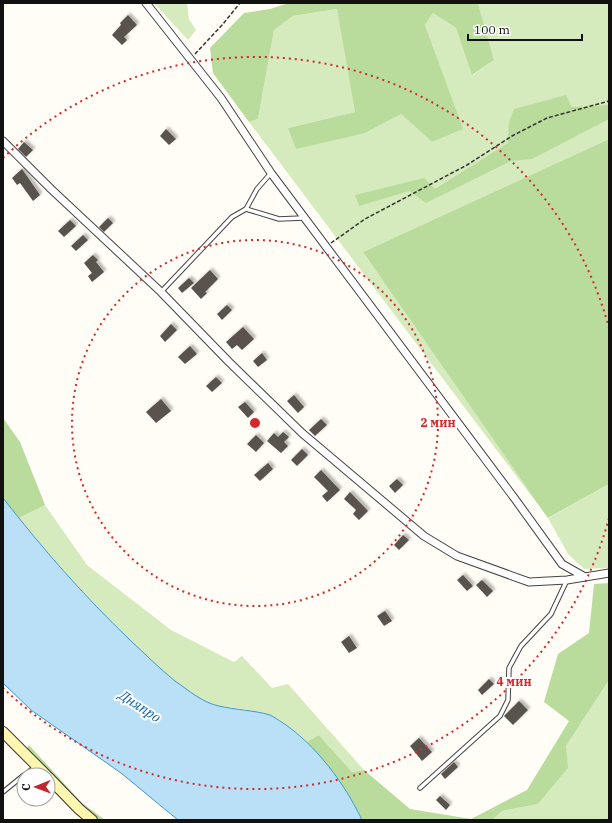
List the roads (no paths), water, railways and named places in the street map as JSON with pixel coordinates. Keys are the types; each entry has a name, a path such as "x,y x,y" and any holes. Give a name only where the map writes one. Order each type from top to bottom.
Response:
{"street":[{"path":"146,3 221,98 271,173 562,564 585,578"},
{"path":"3,141 160,292 302,433 424,536 457,556 530,582 585,578 609,573"},
{"path":"3,732 36,765"},
{"path":"56,785 92,820"}],"lane":[{"path":"160,292 232,217 246,209 257,190 271,173"},
{"path":"246,209 279,219 305,218"},
{"path":"420,788 500,716 508,700 509,668 521,646 551,614 567,580"},
{"path":"3,792 16,781"}],"water":[{"name":"Дняпро","path":"3,498 80,589 163,671 190,692 207,702 225,707 270,715 283,723 307,742 328,766 347,793 362,820 178,820 121,773 31,710 3,683"}]}
